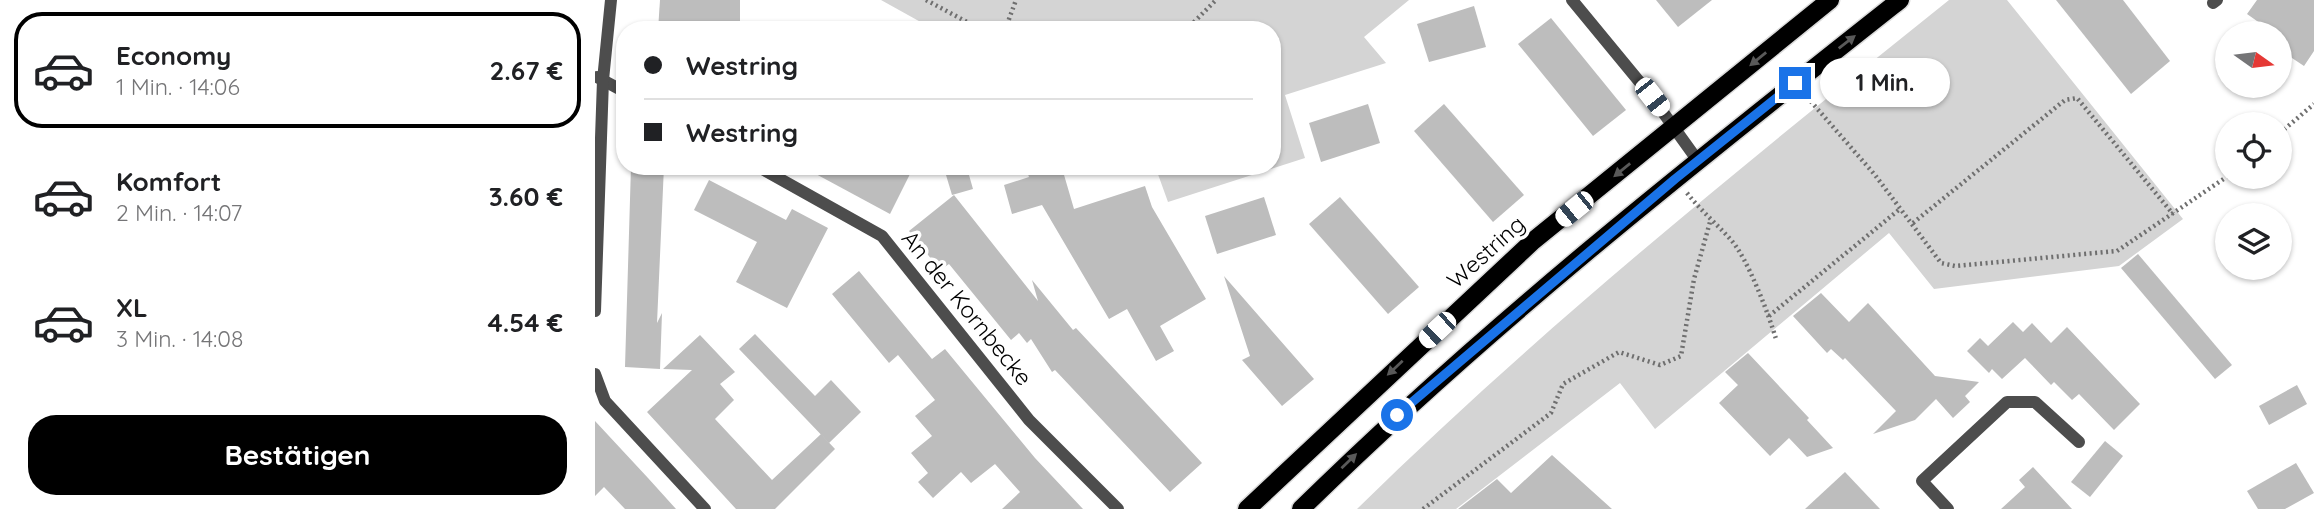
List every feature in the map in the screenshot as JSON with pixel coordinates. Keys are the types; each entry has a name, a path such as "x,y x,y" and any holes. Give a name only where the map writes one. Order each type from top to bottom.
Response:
{"main road":[{"name":"Westring","path":"1247,509 1533,242 1830,0"},
{"path":"1301,509 1397,415 1675,179 1900,0"}],"street":[{"path":"595,311 599,78 611,0"},
{"path":"1572,0 1675,127 1698,161"},
{"path":"599,78 616,87"},
{"name":"An der Kornbecke","path":"773,175 882,236 1029,420 1118,509"},
{"path":"595,374 605,401 705,509"},
{"path":"1948,509 1922,481 2007,402 2035,402 2079,442"}],"path":[{"path":"926,0 965,21"},
{"path":"1008,21 1016,0"},
{"path":"1202,0 1209,7"},
{"path":"1195,21 1216,0"},
{"path":"1795,83 1913,223 1941,263 1955,266 2117,251 2215,185"},
{"path":"1913,223 2065,100 2077,98 2173,214"},
{"path":"2292,123 2314,104"},
{"path":"1675,179 1710,222 1733,242 1769,316 1776,339"},
{"path":"1769,316 1900,209"},
{"path":"1423,509 1551,413 1563,384 1619,352 1660,365 1681,356 1694,279 1710,222"}],"shaded area":[{"path":"881,0 1409,0 1364,37 1386,63 1285,95 1305,158 1281,166 1281,21 919,21"},
{"path":"1949,0 2007,0 2183,219 2119,266 1934,289 1889,233 1655,429 1620,383 1456,509 1357,509 1499,375 1647,247"},
{"path":"1158,175 1252,175 1168,202"}],"building":[{"path":"660,0 740,0 740,21 659,21"},
{"path":"1656,0 1712,0 1678,27"},
{"path":"2056,0 2123,0 2170,61 2131,94"},
{"path":"2257,0 2314,0 2314,51 2304,66 2293,59 2293,21 2257,21 2247,14"},
{"path":"1474,6 1486,47 1429,62 1417,24"},
{"path":"1551,18 1626,110 1593,136 1518,44"},
{"path":"1368,104 1380,143 1321,162 1309,123"},
{"path":"1444,104 1524,195 1493,222 1414,131"},
{"path":"631,175 664,175 657,323 662,313 660,369 625,367"},
{"path":"818,175 910,175 890,214"},
{"path":"946,175 969,175 973,189 952,195"},
{"path":"1028,175 1064,175 1074,209 1145,186 1152,207 1206,299 1160,326 1174,351 1156,361 1127,309 1109,319 1042,205 1012,214 1004,185 1029,177"},
{"path":"709,180 786,220 792,209 828,228 787,308 736,282 757,242 694,210"},
{"path":"954,195 1038,301 1032,280 1073,330 1076,328 1202,463 1170,492 1055,370 1052,372 1031,339 1027,343 1019,333 1011,340 949,264 940,270 909,231"},
{"path":"1264,197 1276,235 1217,254 1205,216"},
{"path":"1340,197 1419,287 1388,314 1309,224"},
{"path":"2138,254 2232,365 2215,379 2121,268"},
{"path":"859,271 932,359 945,349 1035,458 1083,509 1002,509 1020,492 995,464 971,483 961,472 933,498 918,482 928,473 911,453 932,436 915,416 935,400 898,355 889,363 832,294"},
{"path":"1224,276 1314,379 1282,406 1242,360 1250,356"},
{"path":"1821,293 1849,322 1868,303 1935,376 1979,382 1965,396 1970,402 1953,418 1936,399 1915,420 1873,434 1896,411 1845,358 1843,360 1831,349 1827,353 1793,316"},
{"path":"2013,322 2023,332 2032,323 2051,343 2067,327 2140,404 2114,430 2079,394 2072,400 2054,382 2051,385 2025,358 2002,379 1992,369 1989,373 1967,351 1980,338 1988,346"},
{"path":"755,334 815,396 831,380 861,412 829,443 739,349"},
{"path":"700,335 735,372 720,384 734,400 715,419 772,480 821,434 835,449 775,509 736,509 647,412 692,370 663,369"},
{"path":"1748,353 1809,418 1807,420 1833,448 1807,457 1789,438 1770,456 1719,403 1738,385 1725,372"},
{"path":"2297,385 2307,404 2269,425 2259,406"},
{"path":"595,421 676,509 625,509 604,487 595,496"},
{"path":"2105,441 2123,456 2090,497 2071,482"},
{"path":"1552,455 1612,509 1458,509 1497,479 1511,493"},
{"path":"2296,463 2314,493 2285,509 2258,509 2247,491"},
{"path":"2033,467 2072,509 2001,509 2025,487 2019,480"},
{"path":"1845,472 1880,509 1805,509"}],"route":[{"path":"1397,415 1675,179 1795,83"}]}
